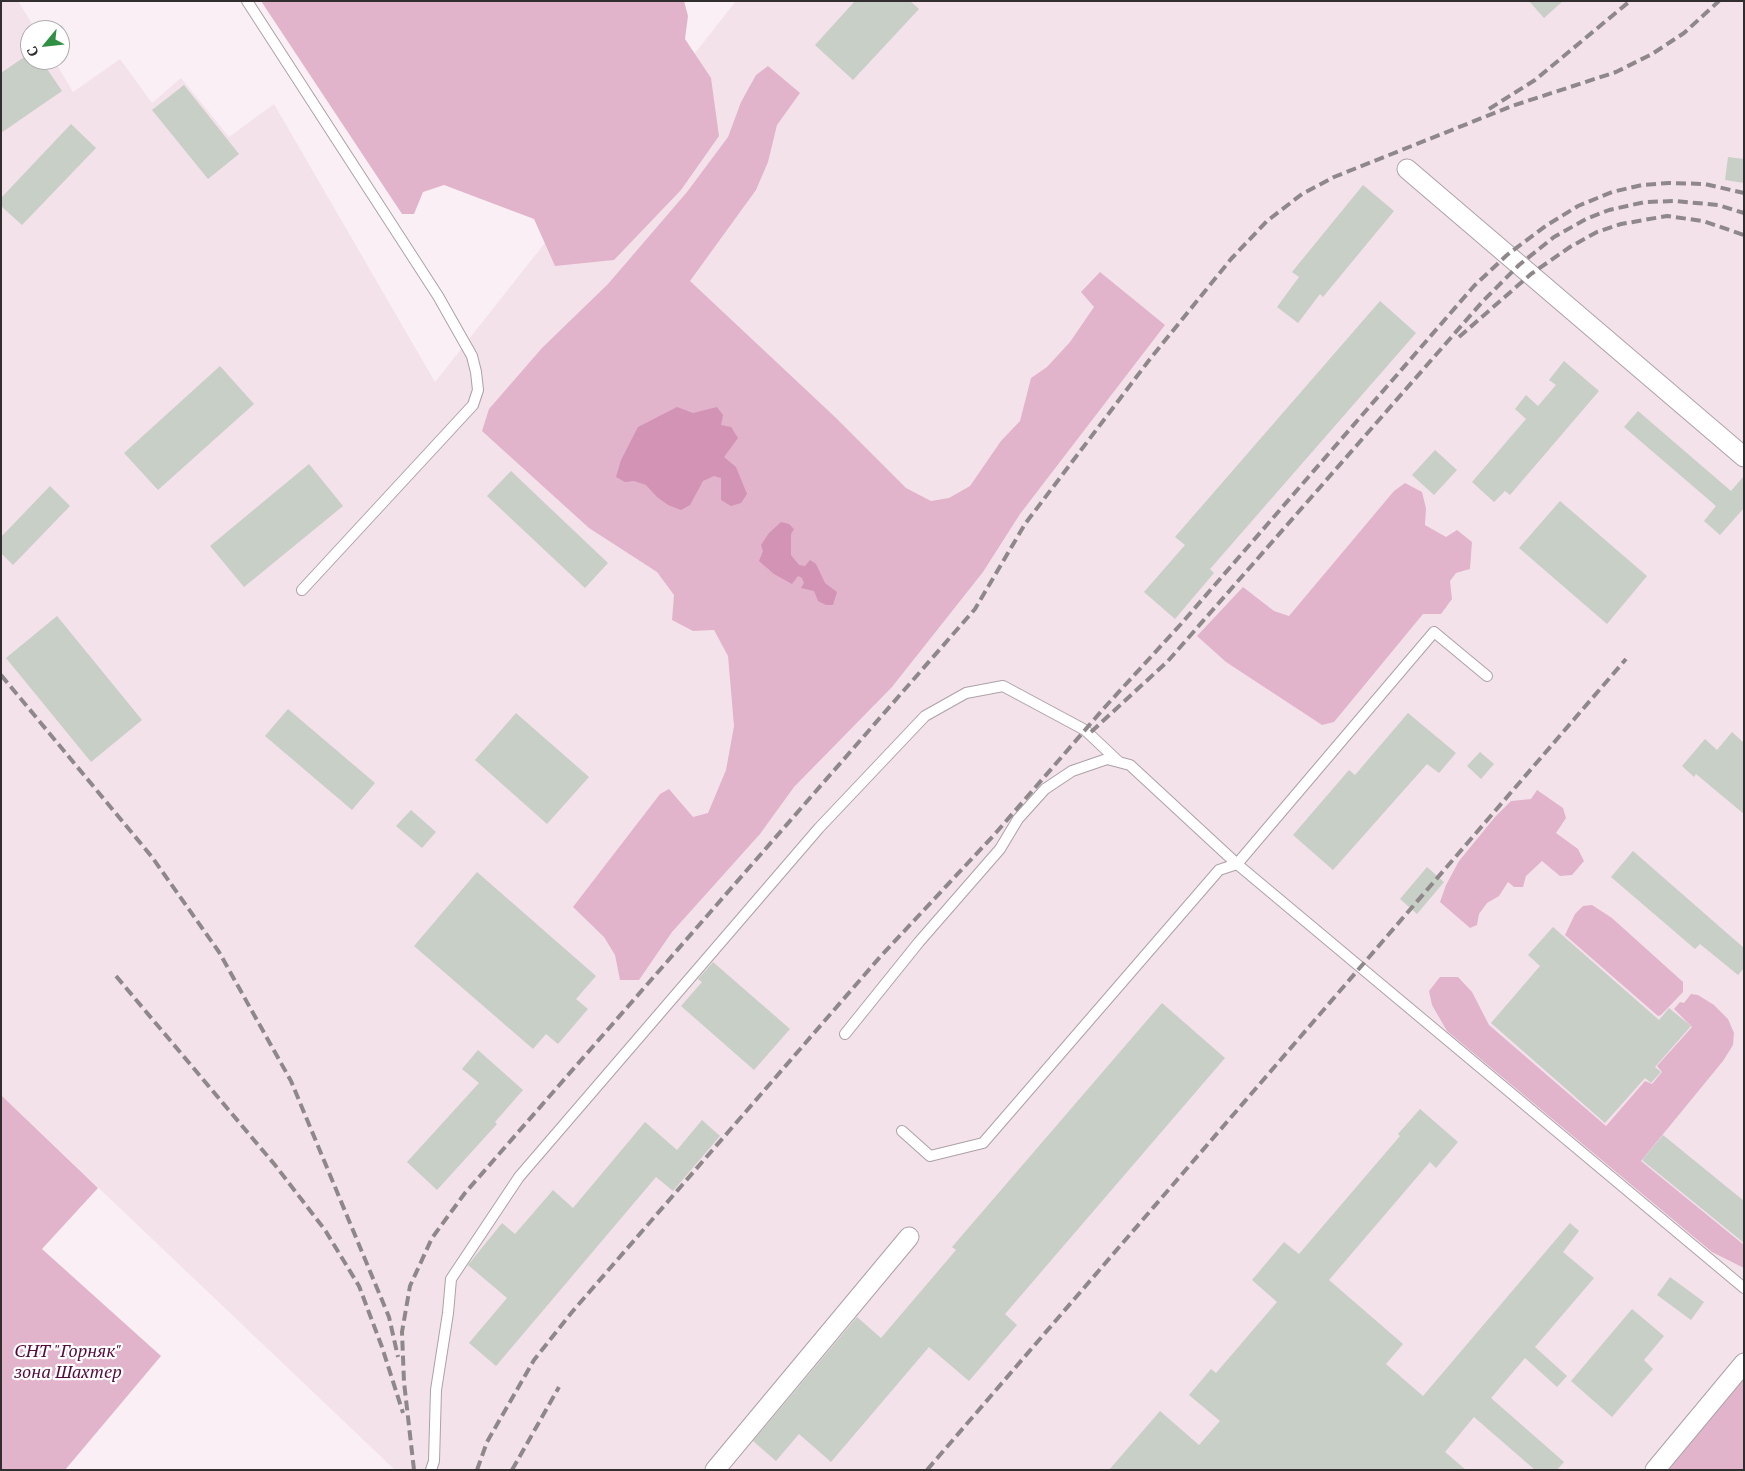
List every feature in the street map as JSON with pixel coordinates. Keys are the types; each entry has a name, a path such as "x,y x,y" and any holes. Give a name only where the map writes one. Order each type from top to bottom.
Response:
{"street":[{"path":"1408,169 1744,456"},
{"path":"715,1470 909,1237"},
{"path":"1655,1470 1744,1363"}],"lane":[{"path":"247,1 438,296 472,356 478,390 473,406 302,590"},
{"path":"902,1131 930,1156 983,1144 1219,870 1237,864 1434,632 1487,676"},
{"path":"432,1470 434,1461 436,1390 448,1313 451,1279 519,1177 818,828 925,716 966,693 1003,686 1085,730 1120,762"},
{"path":"845,1034 919,942 1000,849 1018,819 1045,789 1072,771 1107,759 1120,762 1130,765 1237,864 1744,1288"}],"shaded area":[{"path":"1,1 18,1 30,20 20,20 20,70 60,70 73,92 120,59 152,103 181,78 229,137 274,104 435,382 736,1 1744,1 1744,1371 1661,1470 395,1470 1,1095"},
{"path":"677,407 693,413 717,407 723,415 721,425 731,427 738,438 724,457 736,467 747,494 741,503 731,506 721,500 721,478 714,476 703,481 690,505 681,510 668,505 646,485 634,481 625,482 616,477 621,460 638,427"},
{"path":"781,522 789,524 794,529 791,534 791,555 799,565 805,566 810,560 816,564 825,583 837,592 833,605 826,605 818,601 814,591 801,588 804,583 802,578 798,576 792,584 774,574 759,561 763,551 761,545 769,533"}],"green space":[{"path":"261,1 684,1 688,16 685,39 711,78 719,136 681,190 614,260 555,266 534,219 444,185 423,192 414,214 402,214"},
{"path":"768,66 800,93 777,125 768,162 756,190 690,281 835,417 906,488 931,501 949,498 970,486 1001,441 1020,421 1031,378 1047,367 1070,342 1094,307 1081,292 1100,272 1165,325 1020,514 983,572 892,687 794,787 760,834 672,932 639,980 620,980 615,955 604,937 573,907 660,794 669,789 693,817 708,813 726,770 734,726 728,656 714,630 693,631 672,620 674,595 657,572 589,528 482,431 489,409 542,348 608,284 687,192 728,137 741,102 756,75"},
{"path":"1405,483 1422,492 1426,508 1425,525 1446,537 1457,530 1472,542 1470,569 1456,573 1450,581 1452,599 1441,614 1423,614 1334,722 1322,725 1226,662 1197,636 1243,587 1274,611 1289,616 1394,491"},
{"path":"1537,790 1563,808 1566,818 1556,833 1578,849 1584,861 1572,875 1560,876 1542,861 1526,876 1523,887 1514,887 1508,882 1499,896 1487,903 1479,914 1477,925 1470,928 1440,902 1446,885 1459,861 1495,817 1511,801 1531,799"},
{"path":"1592,905 1612,918 1683,982 1683,992 1661,1015 1658,1016 1565,935 1575,914 1583,906"},
{"path":"1440,977 1458,977 1472,992 1489,1025 1606,1126 1645,1081 1652,1084 1662,1072 1657,1066 1692,1027 1674,1009 1680,1002 1684,1003 1691,994 1698,995 1714,1005 1728,1019 1734,1033 1733,1045 1723,1061 1641,1161 1744,1245 1744,1268 1712,1252 1447,1031 1432,1005 1429,991"},
{"name":"СНТ \"Горняк\" зона Шахтер","path":"1,1095 98,1188 42,1249 161,1356 65,1470 1,1470"},
{"path":"1744,1375 1744,1470 1666,1470"}],"building":[{"path":"855,1 910,1 919,9 853,80 815,45"},
{"path":"1529,1 1563,1 1544,18"},
{"path":"20,60 20,70 48,70 62,91 1,133 1,73"},
{"path":"184,85 239,154 208,179 152,110"},
{"path":"71,124 96,148 22,225 1,206 1,198"},
{"path":"1728,157 1744,159 1744,183 1725,180"},
{"path":"1363,185 1394,211 1323,297 1320,294 1298,323 1277,307 1299,277 1292,272"},
{"path":"1380,301 1416,333 1210,569 1214,573 1175,619 1144,592 1185,545 1175,537"},
{"path":"1564,361 1599,391 1510,495 1505,491 1494,502 1472,482 1526,419 1515,409 1526,395 1538,406 1556,385 1549,380"},
{"path":"220,366 254,404 158,490 124,453"},
{"path":"1638,411 1731,491 1744,476 1744,508 1720,535 1704,521 1716,506 1624,427"},
{"path":"1435,450 1457,470 1434,495 1412,475"},
{"path":"309,464 343,506 244,587 210,546"},
{"path":"511,471 608,563 585,588 487,496"},
{"path":"50,486 70,506 13,565 1,553 1,537"},
{"path":"1560,501 1647,576 1607,624 1519,548"},
{"path":"57,616 142,720 91,762 6,658"},
{"path":"288,709 375,783 352,810 265,736"},
{"path":"516,713 589,777 547,824 475,760"},
{"path":"1408,713 1456,753 1439,773 1427,764 1333,870 1293,835 1349,770 1355,775"},
{"path":"1732,732 1744,743 1744,814 1696,774 1694,777 1682,766 1705,739 1717,750"},
{"path":"1480,752 1494,764 1481,779 1467,766"},
{"path":"411,810 436,832 422,848 396,826"},
{"path":"1633,851 1744,948 1744,968 1738,975 1700,944 1695,949 1611,877"},
{"path":"1427,867 1444,882 1417,914 1400,899"},
{"path":"477,872 596,976 576,999 588,1009 558,1044 546,1034 533,1049 414,946"},
{"path":"1553,927 1659,1020 1669,1008 1691,1026 1655,1067 1661,1072 1651,1083 1645,1078 1605,1123 1491,1023 1540,966 1528,955"},
{"path":"713,962 790,1029 754,1070 681,1006 702,982 698,979"},
{"path":"1162,1003 1225,1058 1005,1314 1017,1325 969,1381 929,1347 831,1462 799,1434 776,1461 753,1441 857,1317 881,1338 956,1250 952,1247"},
{"path":"478,1050 523,1090 495,1122 497,1124 437,1190 407,1162 479,1083 462,1069"},
{"path":"1420,1109 1458,1142 1436,1168 1430,1162 1329,1280 1403,1344 1386,1364 1423,1396 1570,1223 1579,1231 1563,1252 1594,1278 1535,1347 1567,1376 1557,1387 1525,1358 1491,1398 1564,1462 1557,1470 1535,1470 1474,1417 1445,1452 1466,1470 1109,1470 1160,1411 1199,1445 1220,1421 1189,1395 1211,1369 1216,1373 1277,1302 1252,1280 1284,1242 1299,1254 1400,1136 1398,1134"},
{"path":"702,1120 720,1136 673,1191 656,1177 496,1366 469,1343 507,1298 468,1265 502,1223 515,1234 553,1190 573,1208 645,1122 677,1150"},
{"path":"1663,1135 1744,1201 1744,1243 1642,1160"},
{"path":"1670,1277 1704,1302 1691,1320 1657,1295"},
{"path":"1632,1309 1664,1336 1644,1360 1653,1369 1612,1417 1571,1381"}],"railway":[{"path":"1489,109 1535,80 1630,1"},
{"path":"414,1470 404,1382 402,1332 410,1286 432,1238 465,1193 975,609 1025,524 1150,359 1231,259 1267,221 1302,194 1334,177 1512,106 1616,72 1652,54 1684,33 1719,1"},
{"path":"477,1470 487,1442 534,1360 572,1312 880,957 994,835 1105,707 1181,624 1474,286 1507,255 1547,225 1578,206 1612,192 1642,185 1669,183 1705,184 1744,193"},
{"path":"1091,732 1168,661 1483,301 1519,265 1554,237 1586,219 1609,210 1645,202 1675,201 1718,205 1744,213"},
{"path":"1459,337 1531,274 1570,247 1597,232 1621,224 1667,216 1703,221 1744,235"},
{"path":"927,1470 1626,659"},
{"path":"1,675 152,857 219,952 291,1081 389,1317 398,1357"},
{"path":"116,976 275,1165 325,1230 359,1286 382,1347 403,1413"},
{"path":"512,1470 559,1387"}]}
